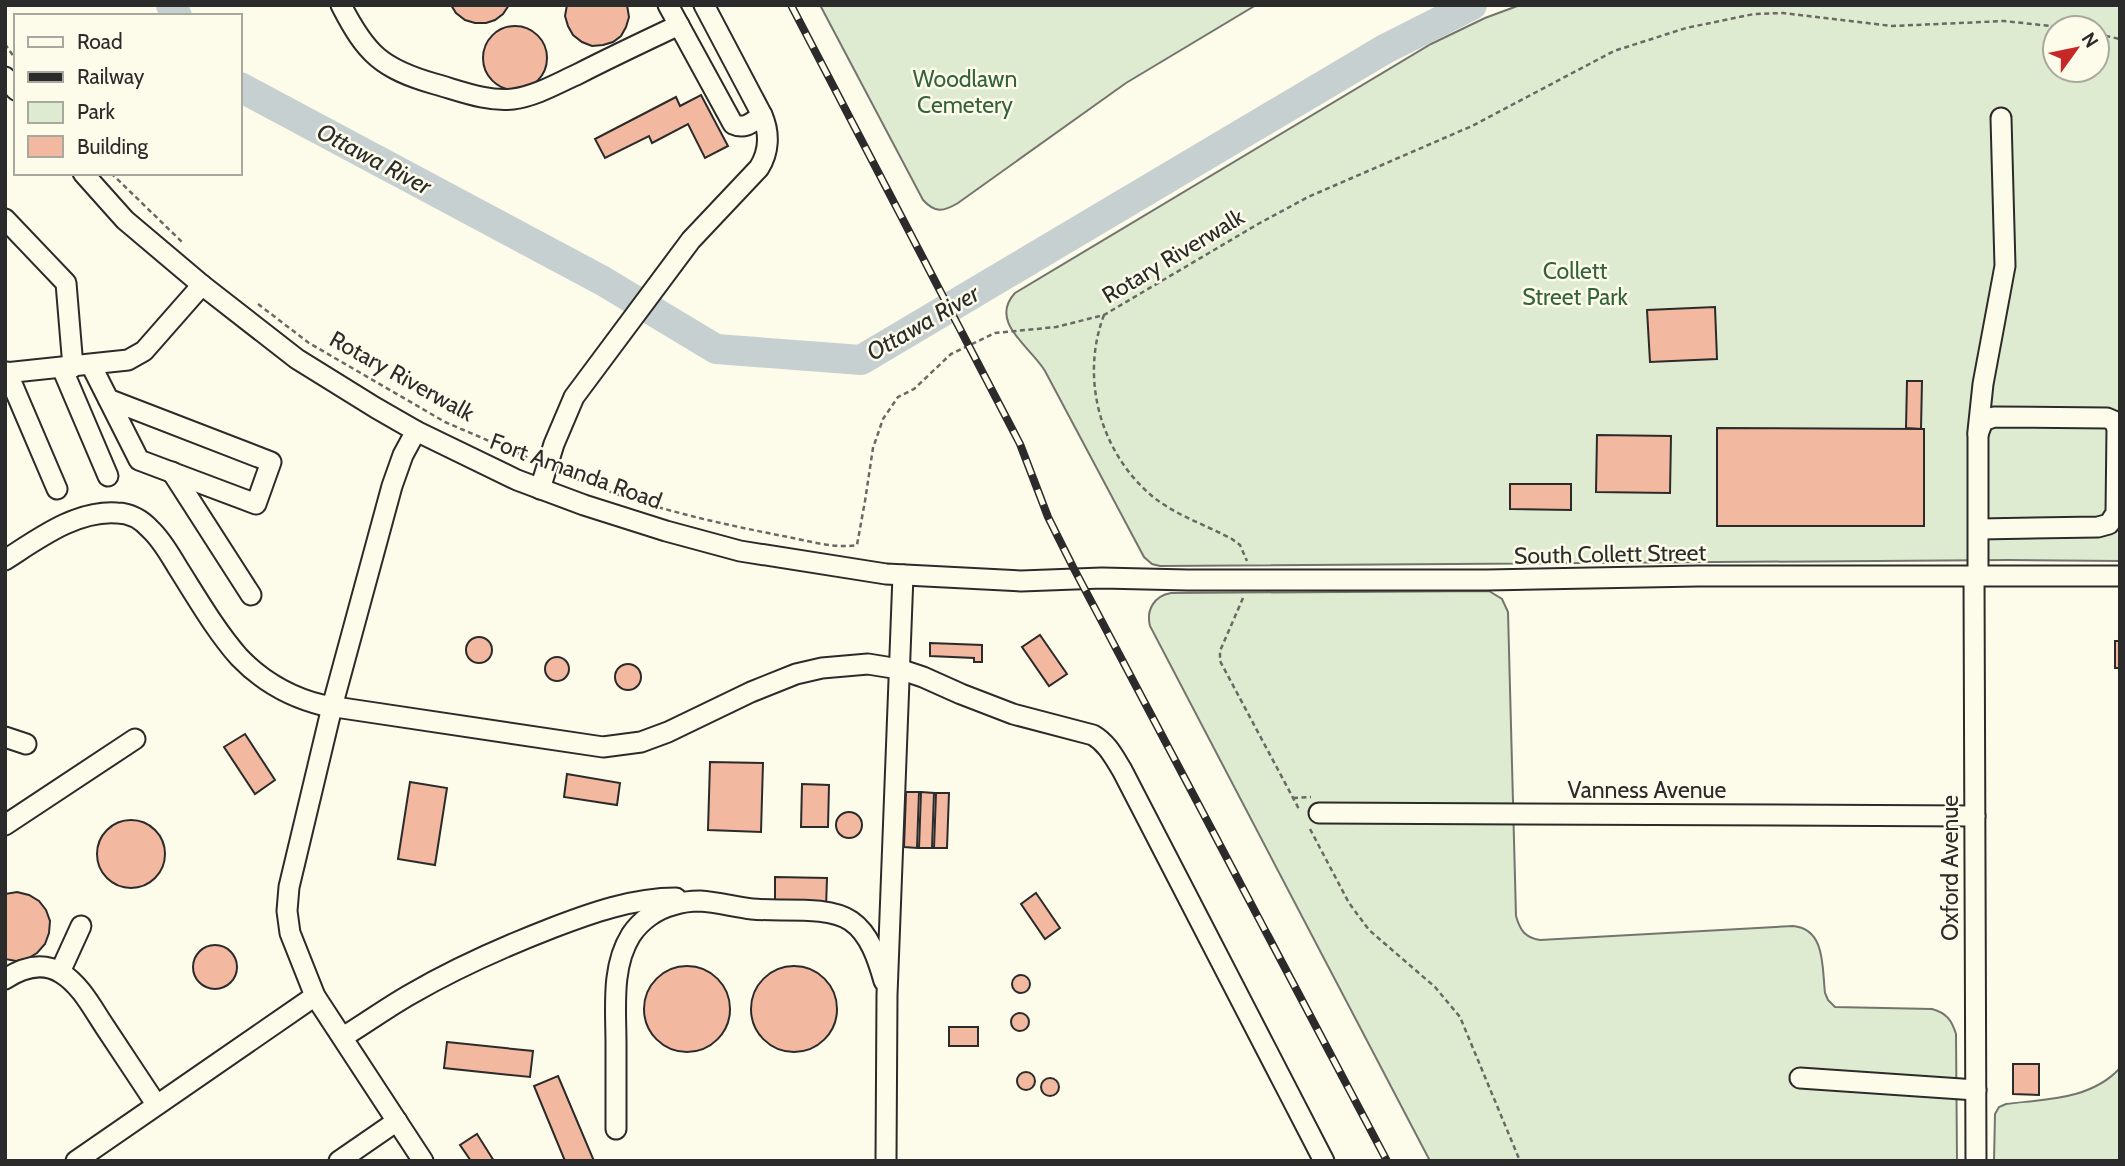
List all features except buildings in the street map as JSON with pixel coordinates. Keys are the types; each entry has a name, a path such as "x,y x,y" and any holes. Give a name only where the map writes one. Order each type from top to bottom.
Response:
{"street":[{"path":"341,5 369,50 386,65 412,77 481,97 498,99 513,99 548,88 679,25"},
{"path":"668,5 733,124 746,126 762,115"},
{"path":"540,489 554,444 574,397 691,240 762,162 767,149 768,136 762,115 705,5"},
{"name":"Oxford Avenue","path":"1976,1161 1978,435 1983,384 2005,266 2001,118"},
{"name":"Fort Amanda Road","path":"85,175 125,220 202,285 297,359 416,431 492,469 540,489 584,505 740,551 818,564 903,575 1021,581 1101,578"},
{"path":"5,219 66,283 75,366 108,476"},
{"path":"57,489 6,372 128,360 144,351 202,285"},
{"path":"75,366 108,399 139,460 256,503 271,462 108,399"},
{"path":"1978,435 1983,421 1991,417 2107,418 2114,421 2117,429 2116,513 2109,524 2098,527 1979,529"},
{"path":"416,431 403,455 392,486 332,707 289,887 287,911 290,933 315,996 423,1161"},
{"path":"172,472 251,595"},
{"path":"5,560 56,528 83,518 121,512 138,518 151,529 221,633 256,674 299,699 332,707 603,747 641,742 668,732 751,692 796,674 822,668 857,665 899,668 1013,714 1093,735 1107,746 1122,770 1324,1161"},
{"path":"886,1161 887,995 903,575"},
{"name":"South Collett Street","path":"1101,578 1488,580 1698,576 2120,576"},
{"path":"5,737 26,744"},
{"path":"5,825 135,739"},
{"name":"Vanness Avenue","path":"1320,813 1975,816"},
{"path":"343,1037 409,995 508,945 620,905 651,899 674,898 754,909 830,913 849,919 857,925 869,943 881,971 887,995"},
{"path":"616,1129 615,993 624,948 632,933 651,915 673,905 698,901"},
{"path":"60,972 81,926"},
{"path":"5,979 36,966 60,972 68,978 89,1003 156,1104"},
{"path":"76,1161 315,996"},
{"path":"1800,1078 1976,1090"},
{"path":"338,1161 397,1121"}],"path":[{"name":"Rotary Riverwalk","path":"258,304 309,343 445,422 587,484 664,510 822,544 850,547 857,545 873,448 883,419 898,397 914,388 951,354 995,333 1056,327 1104,315 1258,223 1308,197 1472,127 1614,51 1650,38 1754,14 1783,13 1892,26 2004,20 2041,25"},
{"path":"113,175 187,248"},
{"path":"1104,315 1097,335 1095,392 1102,425 1114,450 1137,481 1152,495 1240,545 1247,562 1249,580 1220,651 1220,661 1349,903 1369,930 1435,987 1460,1017 1520,1161"}],"green space":[{"name":"Woodlawn Cemetery","path":"820,5 1256,5 1126,83 958,203 939,210 923,200"},
{"name":"Collett Street Park","path":"1520,5 2120,5 2120,561 1152,564 1144,557 1045,371 1009,324 1006,314 1008,304 1015,293 1431,44 1485,18"},
{"path":"1489,591 1502,599 1508,612 1516,916 1524,932 1540,940 1793,926 1804,929 1812,934 1817,942 1825,993 1835,1007 1932,1009 1951,1021 1956,1034 1957,1161 1430,1161 1150,626 1149,615 1150,609 1160,597 1171,593"},
{"path":"2120,1068 2120,1161 1994,1161 1995,1114 1999,1107 2081,1092 2108,1079"}],"waterway":[{"name":"Ottawa River","path":"171,5 176,14"},
{"name":"Ottawa River","path":"242,88 603,281 716,349 861,360 1385,49 1472,5"}],"railway":[{"path":"791,5 1020,444 1048,517 1073,567 1387,1161"}]}
